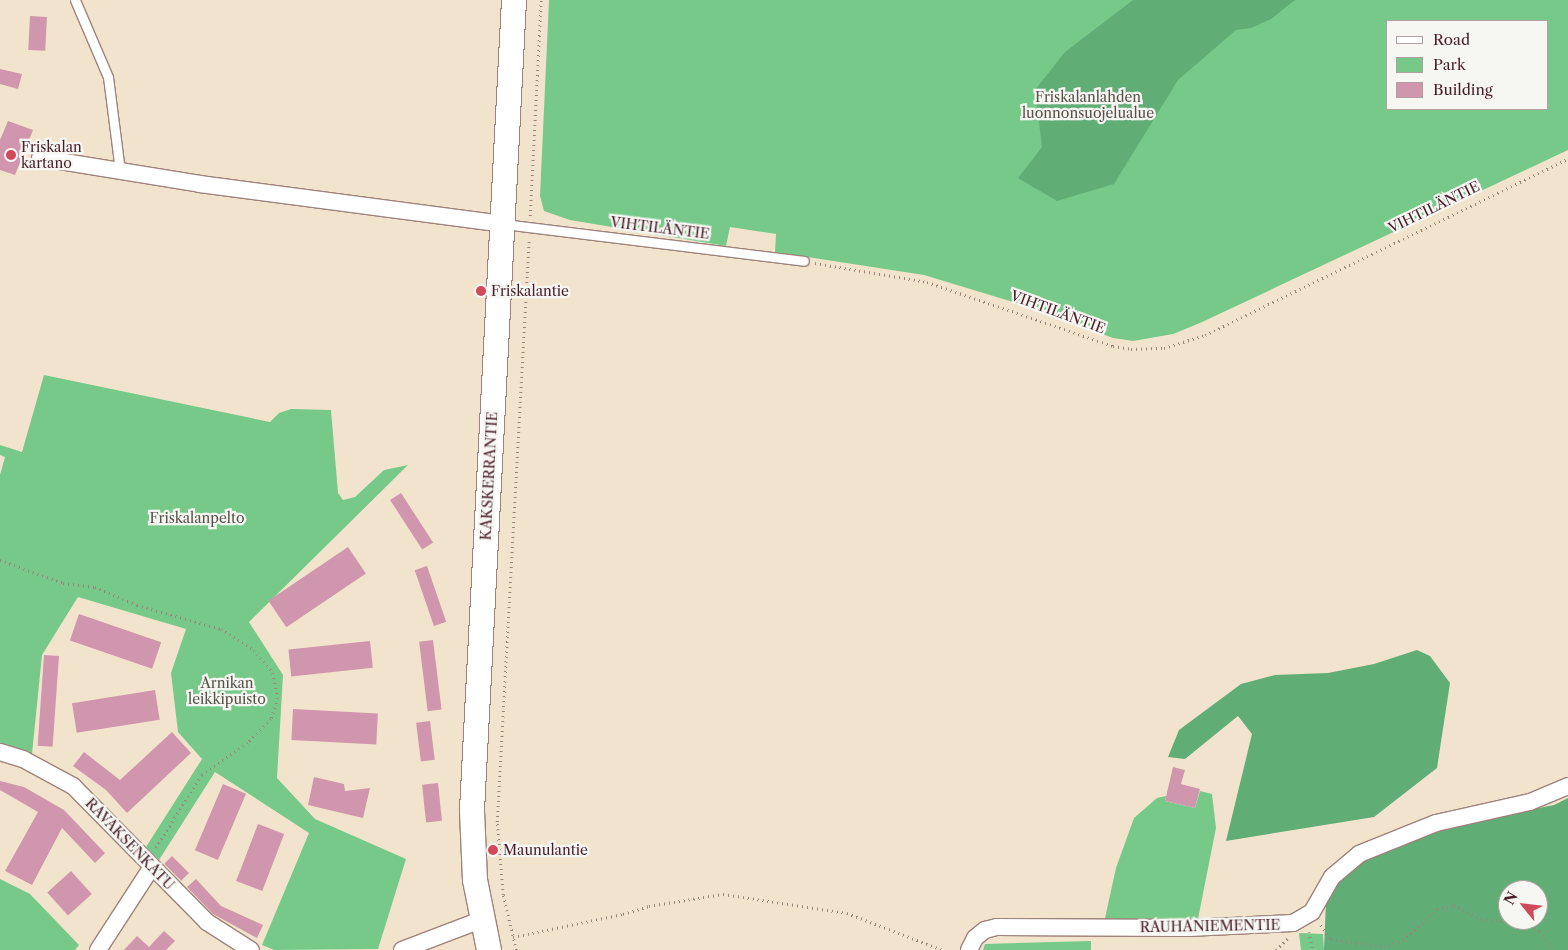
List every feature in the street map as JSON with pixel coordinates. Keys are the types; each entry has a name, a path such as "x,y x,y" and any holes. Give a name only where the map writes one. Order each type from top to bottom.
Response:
{"main road":[{"name":"KAKSKERRANTIE","path":"490,950 481,920 475,880 472,810 514,0"}],"street":[{"path":"40,158 120,171 502,224"},
{"name":"RAVAKSENKATU","path":"0,752 23,759 72,786 152,861 207,922 252,950"},
{"path":"1308,916 1332,877 1359,854 1436,823 1530,802 1568,786"},
{"path":"98,950 152,861"},
{"name":"RAUHANIEMENTIE","path":"969,950 975,938 985,930 997,927 1189,928 1279,925 1308,916"},
{"path":"407,949 481,920"}],"lane":[{"path":"75,0 108,77 120,171"},
{"name":"VIHTILÄNTIE","path":"502,224 804,261"}],"path":[{"path":"516,950 512,937 498,849 541,0"},
{"path":"528,147 534,148"},
{"name":"VIHTILÄNTIE","path":"804,261 927,282 1112,346 1131,350 1164,348 1205,335 1568,159"},
{"path":"0,560 63,583 95,587 137,605 221,629 254,650 273,673 278,698 271,719 248,742 202,775 152,861"},
{"path":"493,850 498,849"},
{"path":"512,937 683,899 723,894 847,913 943,950"},
{"path":"1308,916 1331,939 1384,947 1403,940 1437,909 1454,905 1481,919 1526,923 1540,932 1555,950"},
{"path":"1308,916 1313,950"}],"green space":[{"path":"549,0 1568,0 1568,150 1173,334 1133,341 1113,338 1030,307 924,275 775,252 776,234 730,227 726,246 570,220 544,211 540,196"},
{"name":"Friskalanlahden luonnonsuojelualue","path":"1133,0 1295,0 1271,19 1251,28 1236,30 1178,80 1114,184 1057,201 1018,178 1042,147 1035,90 1065,52"},
{"name":"Friskalanpelto","path":"44,375 270,422 279,413 291,409 331,410 338,493 343,500 355,497 384,470 408,465 249,622 283,675 277,778 315,819 406,859 378,949 274,950 262,945 309,833 215,772 159,860 146,847 202,759 178,732 171,673 186,629 78,597 42,655 32,754 0,744 0,475 5,457 0,455 0,445 22,452"},
{"path":"1417,650 1430,656 1450,683 1437,768 1374,817 1226,841 1252,734 1238,716 1185,759 1168,757 1179,730 1241,684 1275,675 1328,673 1374,664"},
{"path":"1200,791 1212,794 1216,828 1197,924 1110,922 1105,918 1116,868 1134,818 1157,798 1166,796 1165,801 1195,808"},
{"path":"1568,798 1568,950 1324,950 1326,901 1336,881 1350,866 1446,827 1554,805"},
{"path":"0,879 30,894 79,945 75,950 0,950"},
{"path":"1299,933 1323,934 1324,950 1301,950"},
{"path":"1091,941 1091,950 983,950 985,944"}],"building":[{"path":"30,16 47,17 45,51 28,50"},
{"path":"0,69 22,74 18,89 0,84"},
{"name":"Friskalan kartano","path":"8,121 33,130 15,175 0,170 0,140"},
{"path":"401,493 433,542 422,550 390,500"},
{"path":"348,547 366,574 286,627 268,601"},
{"path":"427,566 446,622 434,626 415,570"},
{"path":"79,614 161,642 152,669 70,640"},
{"path":"433,640 442,709 428,711 419,642"},
{"path":"370,641 373,668 291,676 288,650"},
{"path":"44,655 59,656 53,747 38,746"},
{"path":"155,690 160,720 77,733 72,703"},
{"path":"293,709 378,713 376,744 291,740"},
{"path":"430,721 435,760 421,761 416,723"},
{"path":"172,732 191,753 127,813 106,790 73,766 84,752 120,780"},
{"path":"1173,767 1185,770 1181,784 1200,789 1195,808 1165,801"},
{"path":"314,777 344,784 345,791 370,788 363,818 308,805"},
{"path":"0,781 24,787 64,810 105,853 95,863 62,828 32,885 5,871 38,812 0,790"},
{"path":"438,783 442,821 426,822 422,785"},
{"path":"223,784 246,794 218,860 195,850"},
{"path":"258,824 284,834 262,891 236,881"},
{"path":"172,856 189,873 181,881 164,864"},
{"path":"71,871 92,894 68,915 47,892"},
{"path":"196,879 221,906 263,925 257,938 213,914 187,887"},
{"path":"164,931 175,941 166,950 124,950 137,936 149,947"}],"place":[{"name":"Friskalan kartano","path":"11,155"},
{"name":"Friskalantie","path":"481,291"},
{"name":"Maunulantie","path":"493,850"}],"park label":[{"name":"Arnikan leikkipuisto","path":"227,692"}]}
